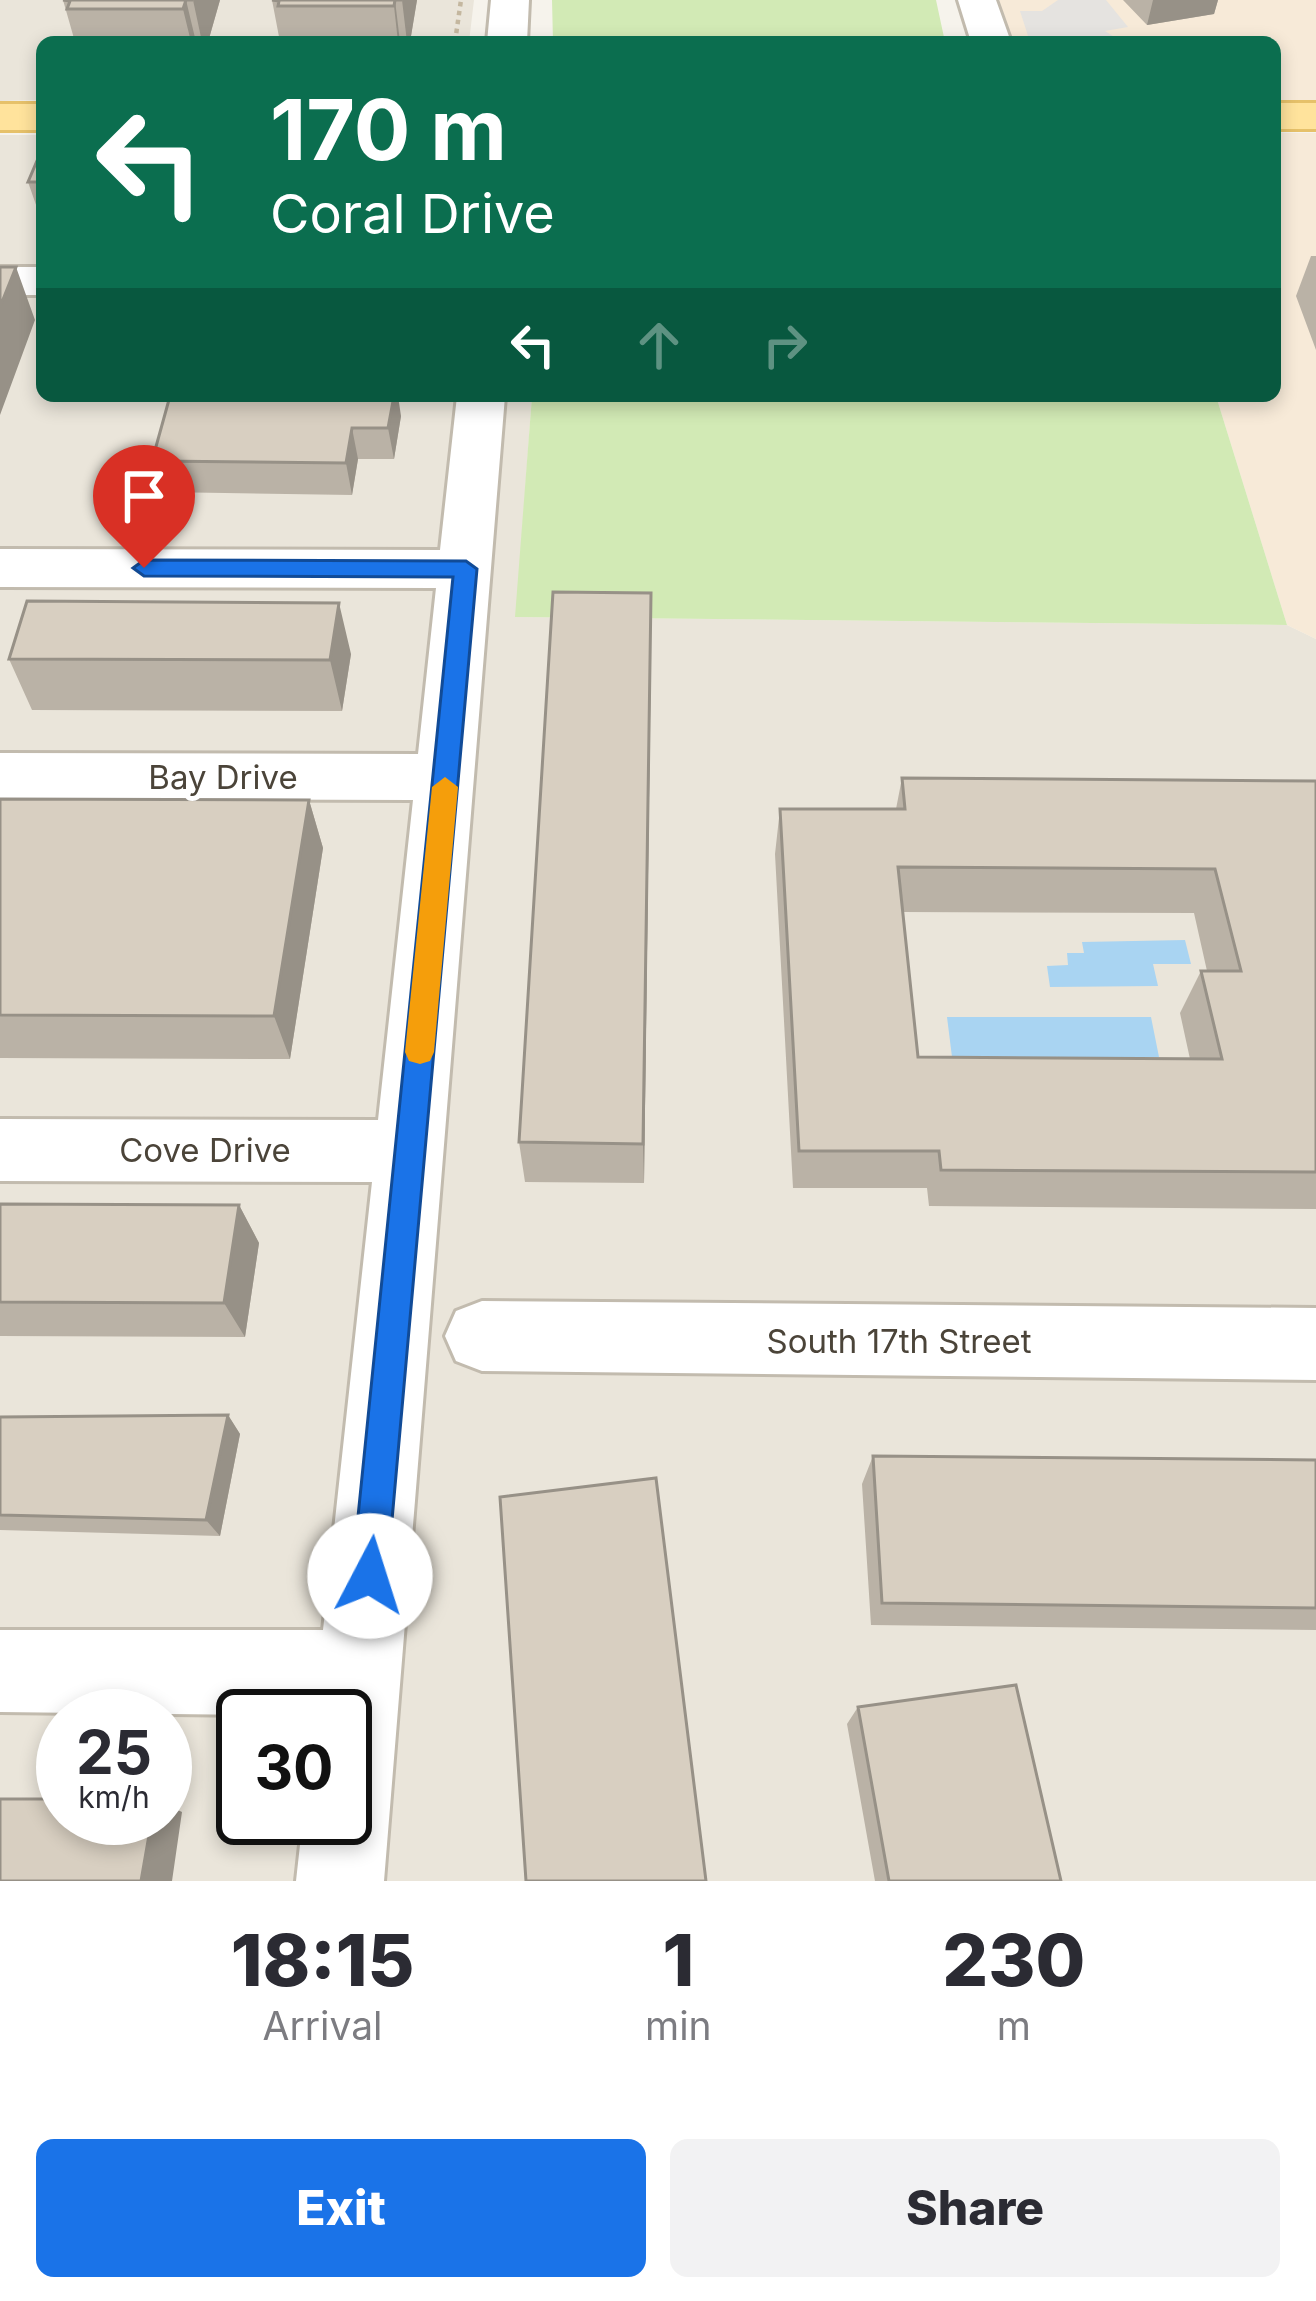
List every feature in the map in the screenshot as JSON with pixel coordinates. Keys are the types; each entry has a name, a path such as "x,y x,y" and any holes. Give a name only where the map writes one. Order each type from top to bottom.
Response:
{"main road":[{"path":"1281,116 1316,116"},
{"path":"0,117 36,117"}],"street":[{"path":"507,36 510,0"},
{"path":"977,0 989,36"},
{"path":"0,281 36,281"},
{"path":"340,1881 480,402"},
{"path":"0,568 466,569"},
{"name":"Bay Drive","path":"0,776 446,777"},
{"name":"Cove Drive","path":"0,1150 410,1150"},
{"name":"South 17th Street","path":"482,1336 1316,1344"},
{"path":"0,1671 361,1671"}],"path":[{"path":"456,36 461,0"}],"shaded area":[{"path":"0,0 474,0 470,36 36,36 36,100 0,101"},
{"path":"997,0 1316,0 1316,101 1281,101 1281,36 1008,36"},
{"path":"1058,0 1106,0 1128,27 1105,31 1113,36 1028,36 1020,11 1042,11"},
{"path":"1281,133 1316,133 1316,639 1287,625 1218,402 1281,402"},
{"path":"0,135 36,135 36,402 532,402 516,617 1287,625 1316,639 1316,1881 0,1881"}],"green space":[{"path":"552,0 936,0 944,36 553,36"},
{"path":"532,402 1218,402 1287,625 515,617"}],"water":[{"path":"1185,940 1191,964 1153,964 1158,986 1050,987 1047,966 1068,965 1067,953 1084,953 1082,942"},
{"path":"947,1017 1151,1017 1159,1057 952,1057"}],"building":[{"path":"63,0 186,0 183,9 67,9 70,1"},
{"path":"272,0 395,0 394,6 278,6 279,1"},
{"path":"0,267 16,267 0,307"},
{"path":"168,402 393,402 388,428 352,428 346,463 152,461"},
{"path":"553,592 651,593 643,1144 519,1142"},
{"path":"27,601 339,603 330,660 9,659"},
{"path":"902,778 1316,781 1316,1172 941,1170 939,1151 799,1151 780,809 905,809","holes":["898,867 1215,869 1241,971 1201,971 1222,1059 918,1057"]},
{"path":"0,799 309,800 274,1016 0,1015"},
{"path":"0,1204 239,1205 224,1303 0,1302"},
{"path":"228,1415 206,1520 0,1515 0,1417"},
{"path":"873,1456 1316,1460 1316,1608 882,1603"},
{"path":"656,1478 706,1881 526,1881 500,1497"},
{"path":"1016,1685 1061,1881 889,1881 858,1707"},
{"path":"0,1799 36,1799 36,1845 147,1845 141,1881 0,1881"}],"slow traffic":[{"path":"420,1052 445,787"}],"route":[{"path":"144,568 466,569 370,1576"}]}
